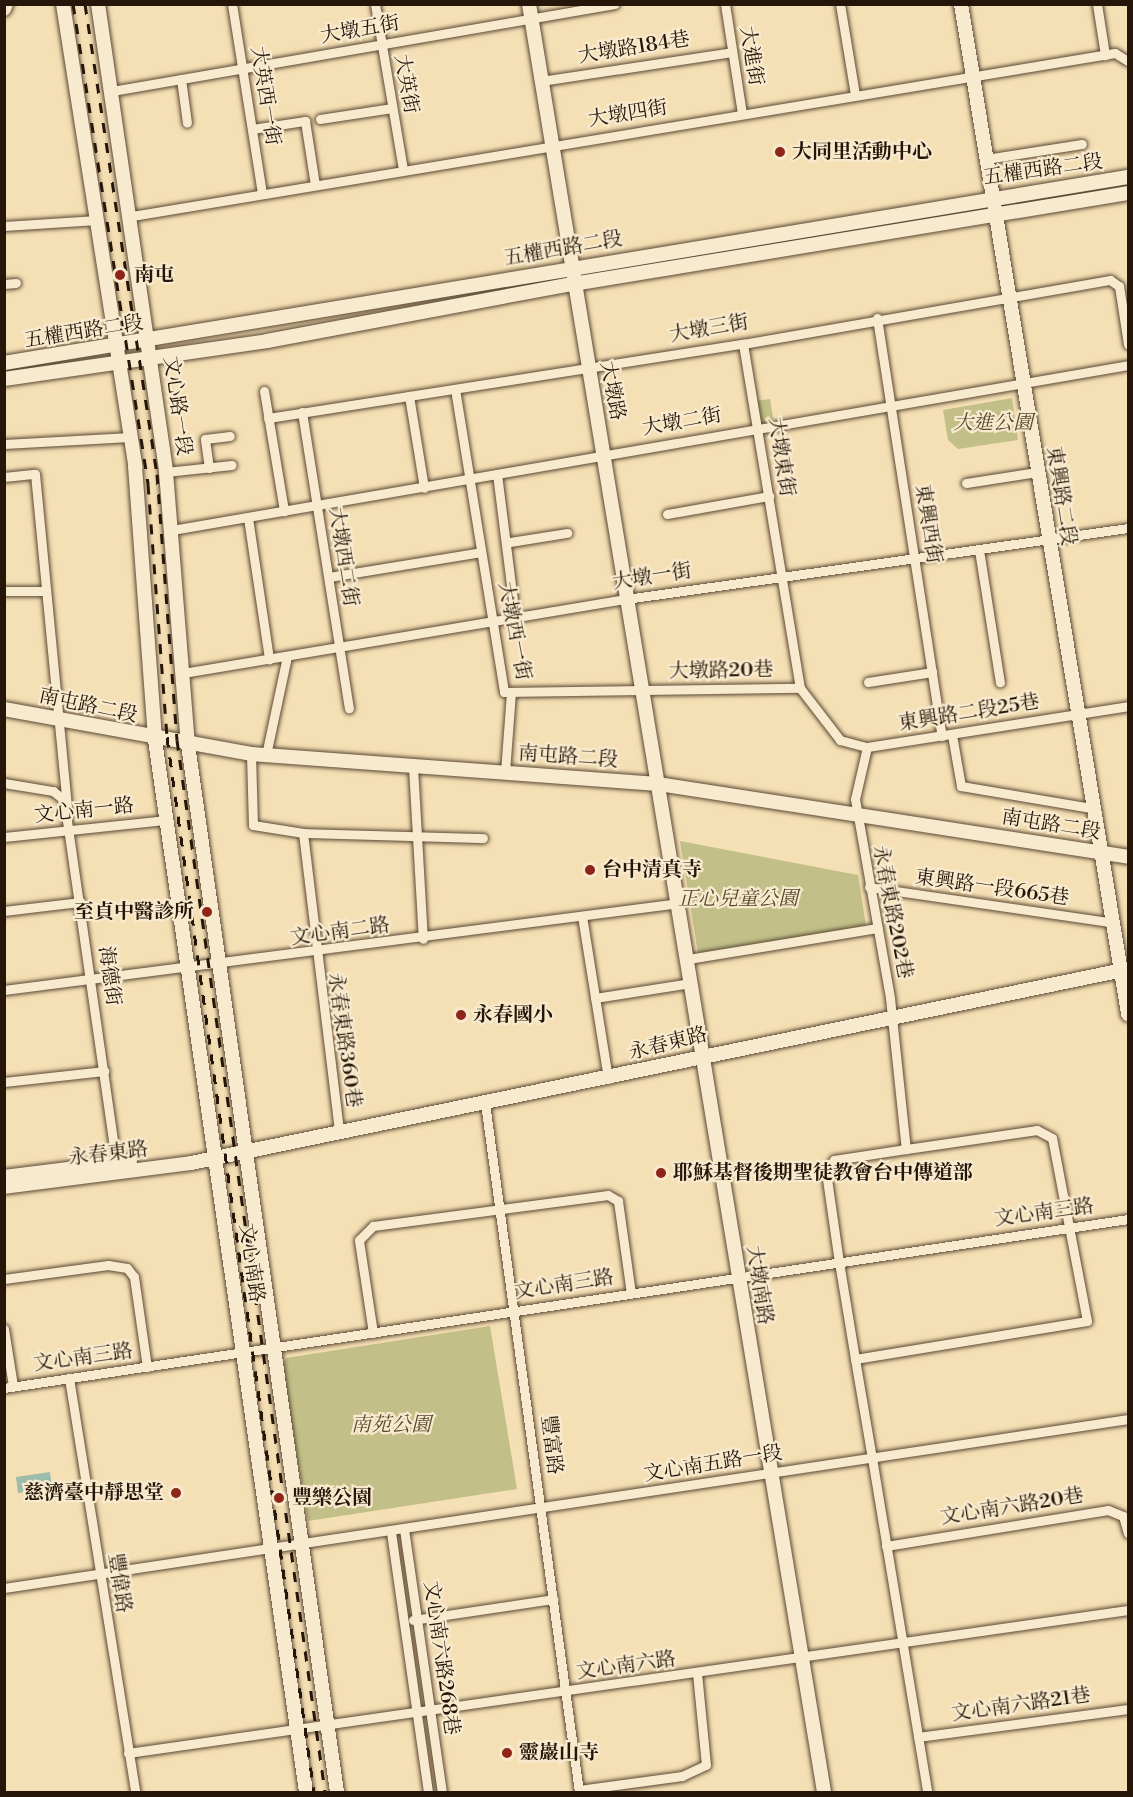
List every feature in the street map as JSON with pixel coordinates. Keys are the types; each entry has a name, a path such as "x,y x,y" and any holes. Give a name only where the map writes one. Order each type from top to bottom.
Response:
{"main road":[{"path":"4,9 6,4"},
{"path":"63,4 130,437 155,740"},
{"name":"文心路一段","path":"98,4 132,216 166,472 188,745"},
{"name":"大墩路","path":"529,4 570,267 604,454 658,784"},
{"name":"東興路二段","path":"961,4 1110,922 1124,970 1128,1014"},
{"name":"五權西路二段","path":"4,363 117,348 570,267 991,196 1128,177"},
{"name":"五權西路二段","path":"4,379 119,366 573,284 1128,193"},
{"name":"南屯路二段","path":"4,709 155,740 251,754 658,784 1128,857"},
{"name":"文心南路","path":"155,740 273,1547 306,1792"},
{"name":"文心南路","path":"188,745 337,1792"},
{"name":"大墩南路","path":"658,784 824,1792"},
{"name":"永春東路","path":"4,1177 117,1168 216,1156 608,1079 702,1054 1124,970"},
{"name":"永春東路","path":"4,1187 117,1168"}],"street":[{"name":"大英西一街","path":"232,4 262,194"},
{"name":"大英街","path":"375,4 403,170"},
{"name":"大進街","path":"725,4 742,114"},
{"path":"840,4 855,95"},
{"path":"1097,4 1105,55"},
{"name":"大墩五街","path":"112,91 614,5"},
{"name":"大墩路184巷","path":"541,81 732,52"},
{"name":"大墩四街","path":"132,216 1105,55 1128,61"},
{"path":"181,79 187,123"},
{"path":"320,119 392,108"},
{"path":"252,129 305,121 315,185"},
{"path":"986,159 1082,144"},
{"path":"4,226 97,220"},
{"name":"大墩三街","path":"268,418 587,366 743,344 877,318 1110,280 1119,286 1128,344"},
{"path":"4,284 16,283"},
{"name":"東興西街","path":"877,318 932,672 961,786 1091,808"},
{"name":"大墩東街","path":"743,344 784,575 800,688"},
{"name":"大墩二街","path":"172,530 1128,365"},
{"name":"大墩西一街","path":"455,389 504,692 642,690"},
{"path":"264,391 284,512"},
{"path":"409,396 424,488"},
{"name":"大墩西二街","path":"302,412 349,708"},
{"path":"209,468 205,439 230,436"},
{"path":"4,444 130,437"},
{"path":"166,472 232,465"},
{"path":"966,483 1037,472"},
{"path":"4,477 35,474 70,832"},
{"path":"497,474 510,542 515,617"},
{"path":"667,514 769,496"},
{"path":"248,518 269,659"},
{"name":"大墩一街","path":"183,673 626,599 784,575 915,560 1128,528"},
{"path":"510,542 567,533"},
{"path":"979,550 1000,682"},
{"path":"328,577 481,552"},
{"path":"4,591 46,591"},
{"path":"266,755 287,656"},
{"path":"868,682 932,672"},
{"path":"800,688 840,740 867,747"},
{"name":"大墩路20巷","path":"642,690 800,688"},
{"path":"505,772 511,693"},
{"name":"東興路二段25巷","path":"867,747 1128,706"},
{"name":"永春東路202巷","path":"867,747 855,799 892,1015 906,1149"},
{"path":"251,754 253,825 303,833 418,838 483,838"},
{"path":"413,767 423,939"},
{"name":"海德街","path":"4,783 53,791 64,800 92,980 117,1168"},
{"name":"文心南一路","path":"4,837 70,832 167,820"},
{"name":"永春東路360巷","path":"303,833 314,954 339,1132"},
{"name":"東興路一段665巷","path":"869,887 1110,922"},
{"path":"4,911 80,902"},
{"name":"文心南二路","path":"4,990 314,954 679,903"},
{"path":"582,916 608,1079"},
{"path":"688,958 877,928"},
{"path":"595,998 691,983"},
{"path":"4,1082 104,1071"},
{"name":"豐富路","path":"485,1103 579,1791"},
{"path":"855,1359 1087,1321 1052,1138 1046,1132 906,1149 829,1165 839,1262 855,1359 872,1458 927,1792"},
{"path":"373,1333 359,1240 365,1229 608,1195 618,1201 631,1293"},
{"name":"文心南三路","path":"9,1387 1128,1219"},
{"path":"4,1280 108,1265 127,1268 134,1277 147,1367"},
{"path":"4,1329 9,1387"},
{"name":"豐偉路","path":"69,1378 135,1792"},
{"name":"文心南五路一段","path":"273,1547 391,1532 1128,1419"},
{"name":"文心南六路20巷","path":"886,1546 1108,1510 1123,1516 1128,1533"},
{"name":"文心南六路268巷","path":"405,1529 442,1792"},
{"name":"文心南六路268巷","path":"391,1532 419,1715 428,1792"},
{"path":"4,1588 273,1547"},
{"path":"405,1622 553,1599"},
{"name":"文心南六路","path":"128,1753 419,1715 1128,1610"},
{"path":"579,1791 682,1776 706,1766 697,1674"},
{"name":"文心南六路21巷","path":"918,1737 1128,1709"}],"green space":[{"name":"大進公園","path":"1012,398 1018,440 958,449 948,440 943,410"},
{"path":"770,399 774,424 759,426 755,401"},
{"name":"正心兒童公園","path":"680,841 858,875 866,926 698,953"},
{"name":"南苑公園","path":"490,1326 517,1489 308,1521 282,1369 286,1358"}],"shaded area":[{"path":"50,1472 52,1488 18,1493 16,1477"}],"railway":[{"path":"73,4 148,484 167,737 314,1792"},
{"path":"85,4 157,474 177,740 325,1792"}],"place":[{"name":"大同里活動中心","path":"780,152"},
{"name":"南屯","path":"120,275"},
{"name":"台中清真寺","path":"590,870"},
{"name":"至貞中醫診所","path":"207,912"},
{"name":"永春國小","path":"461,1015"},
{"name":"耶穌基督後期聖徒教會台中傳道部","path":"661,1173"},
{"name":"慈濟臺中靜思堂","path":"176,1493"},
{"name":"豐樂公園","path":"279,1498"},
{"name":"靈巖山寺","path":"507,1753"}]}
